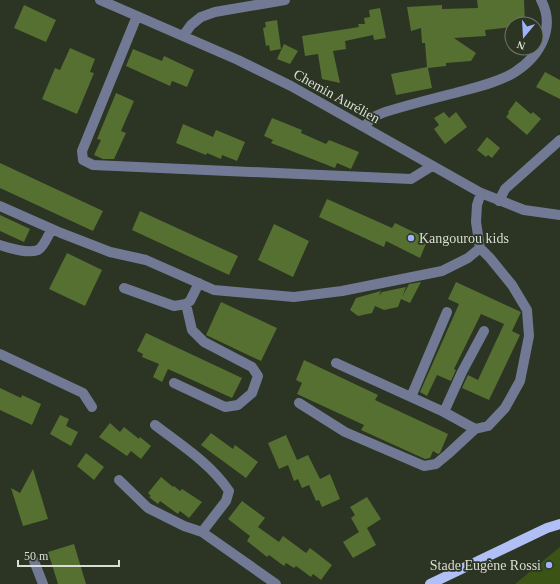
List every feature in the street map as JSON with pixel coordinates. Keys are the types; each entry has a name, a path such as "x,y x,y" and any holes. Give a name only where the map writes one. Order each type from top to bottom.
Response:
{"main road":[{"path":"430,584 547,528 560,524"}],"street":[{"name":"Chemin Aurélien","path":"100,0 238,60 291,86 481,193 524,210 560,215"},
{"path":"183,36 191,25 201,17 215,12 285,0"},
{"path":"364,127 373,117 384,112 484,85 515,72 536,55 546,34 548,20 541,0"},
{"path":"136,16 82,151 83,160 93,165 411,179 432,166"},
{"path":"499,201 505,189 560,140"},
{"path":"299,403 346,432 424,466 436,464 475,429 488,426 505,408 520,381 529,336 527,310 512,285 480,248 476,222 477,205 481,193"},
{"path":"0,206 110,252 146,260 214,290 294,296 342,291 442,271 468,258 480,248"},
{"path":"0,245 21,251 38,250 52,229"},
{"path":"124,288 174,306 186,304 190,301 199,284"},
{"path":"174,383 225,407 238,405 252,393 258,376 252,367 204,342 192,330 186,304"},
{"path":"411,396 447,312"},
{"path":"444,412 462,372 484,331"},
{"path":"0,354 83,392 92,407"},
{"path":"336,363 411,396 475,429"},
{"path":"155,424 200,459 219,478 229,491 226,501 202,532"},
{"path":"119,480 148,508 184,526 202,532 276,584"},
{"path":"34,561 43,584"}],"green space":[{"name":"Stade Eugène Rossi","path":"560,547 560,584 515,584"}],"building":[{"path":"477,0 524,0 525,16 504,16 504,28 485,30 486,36 454,38 476,53 471,61 446,63 446,66 428,68 432,88 396,95 391,74 427,67 425,43 422,43 421,28 411,31 407,7 442,5 442,9 478,8"},
{"path":"24,5 56,20 46,42 14,28"},
{"path":"380,8 386,38 374,40 373,35 345,41 346,49 333,51 340,83 322,79 318,54 305,56 302,36 359,27 358,24 365,24 364,18 370,17 369,10"},
{"path":"277,20 281,49 270,51 269,45 266,46 263,28 266,27 265,22"},
{"path":"284,44 298,51 290,64 277,59"},
{"path":"70,48 95,59 90,72 94,73 77,114 42,99 55,68 60,70"},
{"path":"133,49 162,61 164,56 194,70 187,87 172,81 170,86 126,66"},
{"path":"545,72 560,80 560,99 536,87"},
{"path":"116,93 134,101 121,131 126,133 114,159 103,159 94,155 101,140 97,139"},
{"path":"516,101 531,114 533,112 541,119 527,135 506,117"},
{"path":"444,112 449,118 456,112 467,127 445,144 434,129 439,125 434,118"},
{"path":"272,118 302,130 301,133 326,144 329,140 359,152 351,169 337,163 335,168 271,143 273,140 264,136"},
{"path":"183,124 213,137 216,130 245,142 237,161 222,155 221,159 207,153 206,155 176,143"},
{"path":"487,137 500,148 492,158 488,155 486,157 477,150"},
{"path":"0,163 103,211 93,231 0,188"},
{"path":"327,199 392,228 395,223 428,239 420,258 386,241 384,247 319,217"},
{"path":"140,211 238,256 229,275 132,230"},
{"path":"0,215 30,229 24,242 0,231"},
{"path":"274,224 309,241 293,277 258,260"},
{"path":"67,253 102,270 85,306 49,289"},
{"path":"421,282 410,303 401,299 398,307 384,310 375,306 372,313 358,316 350,310 356,298 381,291 379,296 382,292 406,287 402,297 409,284"},
{"path":"456,282 521,312 512,331 520,335 489,400 462,388 468,375 478,380 504,324 481,314 454,369 456,370 451,381 437,375 427,396 420,392 459,304 448,299"},
{"path":"221,302 277,328 261,361 206,335"},
{"path":"146,333 242,378 232,398 168,369 162,382 153,377 159,364 142,357 143,354 137,351"},
{"path":"304,360 378,395 375,400 448,434 440,453 438,454 433,451 430,458 425,459 361,430 364,425 297,394 302,383 296,380"},
{"path":"0,388 21,398 22,395 41,404 32,425 0,410"},
{"path":"60,415 69,419 66,426 78,432 71,446 50,434"},
{"path":"110,423 120,432 124,427 151,446 141,459 131,451 127,456 99,437"},
{"path":"211,433 233,449 235,445 258,462 246,478 201,445"},
{"path":"286,435 297,460 308,455 320,479 330,474 340,499 322,507 319,500 316,501 309,485 302,488 298,479 294,481 288,465 279,469 268,443"},
{"path":"86,453 104,467 94,480 77,466"},
{"path":"33,469 48,519 23,526 11,488 20,493"},
{"path":"161,477 173,487 174,486 180,491 182,489 202,502 189,518 180,511 178,514 160,501 158,504 149,497 151,496 148,493"},
{"path":"367,497 381,519 367,528 376,545 353,558 343,542 359,532 351,518 355,515 350,507"},
{"path":"242,501 265,518 258,527 279,542 283,536 306,553 310,548 332,565 321,580 313,574 311,577 296,566 294,568 286,563 284,566 269,555 267,557 247,541 250,536 228,519"},
{"path":"74,544 86,584 58,584 48,552"}],"place":[{"name":"Kangourou kids","path":"411,238"},
{"name":"Stade Eugène Rossi","path":"549,565"}]}
